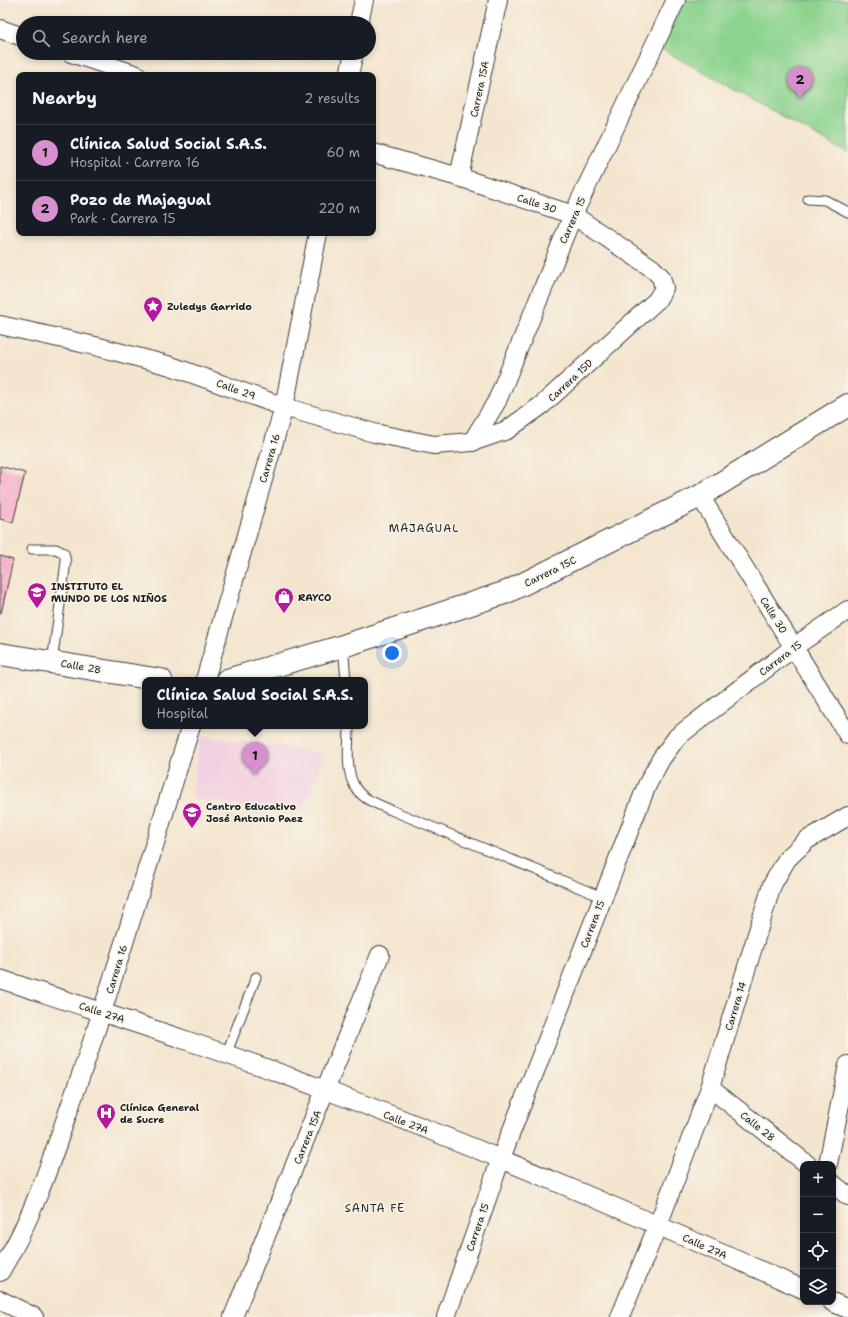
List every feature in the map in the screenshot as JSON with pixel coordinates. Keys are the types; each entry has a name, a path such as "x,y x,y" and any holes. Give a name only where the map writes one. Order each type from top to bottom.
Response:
{"street":[{"path":"361,16 364,0"},
{"name":"Carrera 15A","path":"459,177 498,0"},
{"name":"Carrera 15","path":"472,442 497,401 573,215 676,0"},
{"path":"0,29 16,35"},
{"path":"93,60 128,72"},
{"path":"350,72 352,60"},
{"name":"Calle 30","path":"376,154 459,177 573,215 652,268 661,277 664,288 657,300"},
{"name":"Carrera 16","path":"206,677 284,407 317,236"},
{"name":"Carrera 15D","path":"472,442 507,430 542,405 657,300"},
{"name":"Calle 29","path":"0,325 95,346 171,366 284,407 374,432 434,445 472,442"},
{"name":"Carrera 15C","path":"237,677 342,646 507,592 700,496 848,405"},
{"name":"Calle 30","path":"700,496 848,735"},
{"name":"Carrera 15","path":"446,1317 500,1158 647,785 661,758 677,737 794,647 848,610"},
{"name":"Calle 28","path":"0,654 143,677"},
{"name":"Carrera 16","path":"0,1272 12,1253 36,1205 103,1012 190,729"},
{"name":"Carrera 14","path":"620,1317 658,1225 710,1088 772,885 787,859 807,840 848,816"},
{"name":"Carrera 15A","path":"233,1317 380,955"},
{"name":"Calle 27A","path":"0,979 103,1012 326,1090 500,1158 800,1288"},
{"path":"829,1161 848,1065"},
{"name":"Calle 28","path":"710,1088 803,1161"},
{"path":"836,1186 848,1196"},
{"path":"0,1300 34,1317"},
{"path":"836,1304 848,1309"}],"lane":[{"path":"808,199 825,200 848,212"},
{"path":"32,548 56,549 64,553 66,562 52,662"},
{"path":"342,646 346,677"},
{"path":"349,729 350,773 352,784 363,797 602,897"},
{"path":"226,1055 256,977"}],"shaded area":[{"path":"201,736 324,753 302,815 191,798"}],"green space":[{"path":"676,0 848,0 848,153 654,45"}],"building":[{"path":"0,466 25,473 13,522 0,519"},
{"path":"0,556 13,560 1,613 0,613"}],"place":[{"name":"Pozo de Majagual","path":"800,99"},
{"name":"Zuledys Garrido","path":"153,323"},
{"name":"INSTITUTO EL MUNDO DE LOS NIÑOS","path":"37,609"},
{"name":"RAYCO","path":"284,614"},
{"name":"Clínica Salud Social S.A.S.","path":"255,775"},
{"name":"Centro Educativo José Antonio Paez","path":"192,829"},
{"name":"Clínica General de Sucre","path":"106,1130"}],"district":[{"name":"MAJAGUAL","path":"424,528"},
{"name":"SANTA FE","path":"375,1208"}]}
